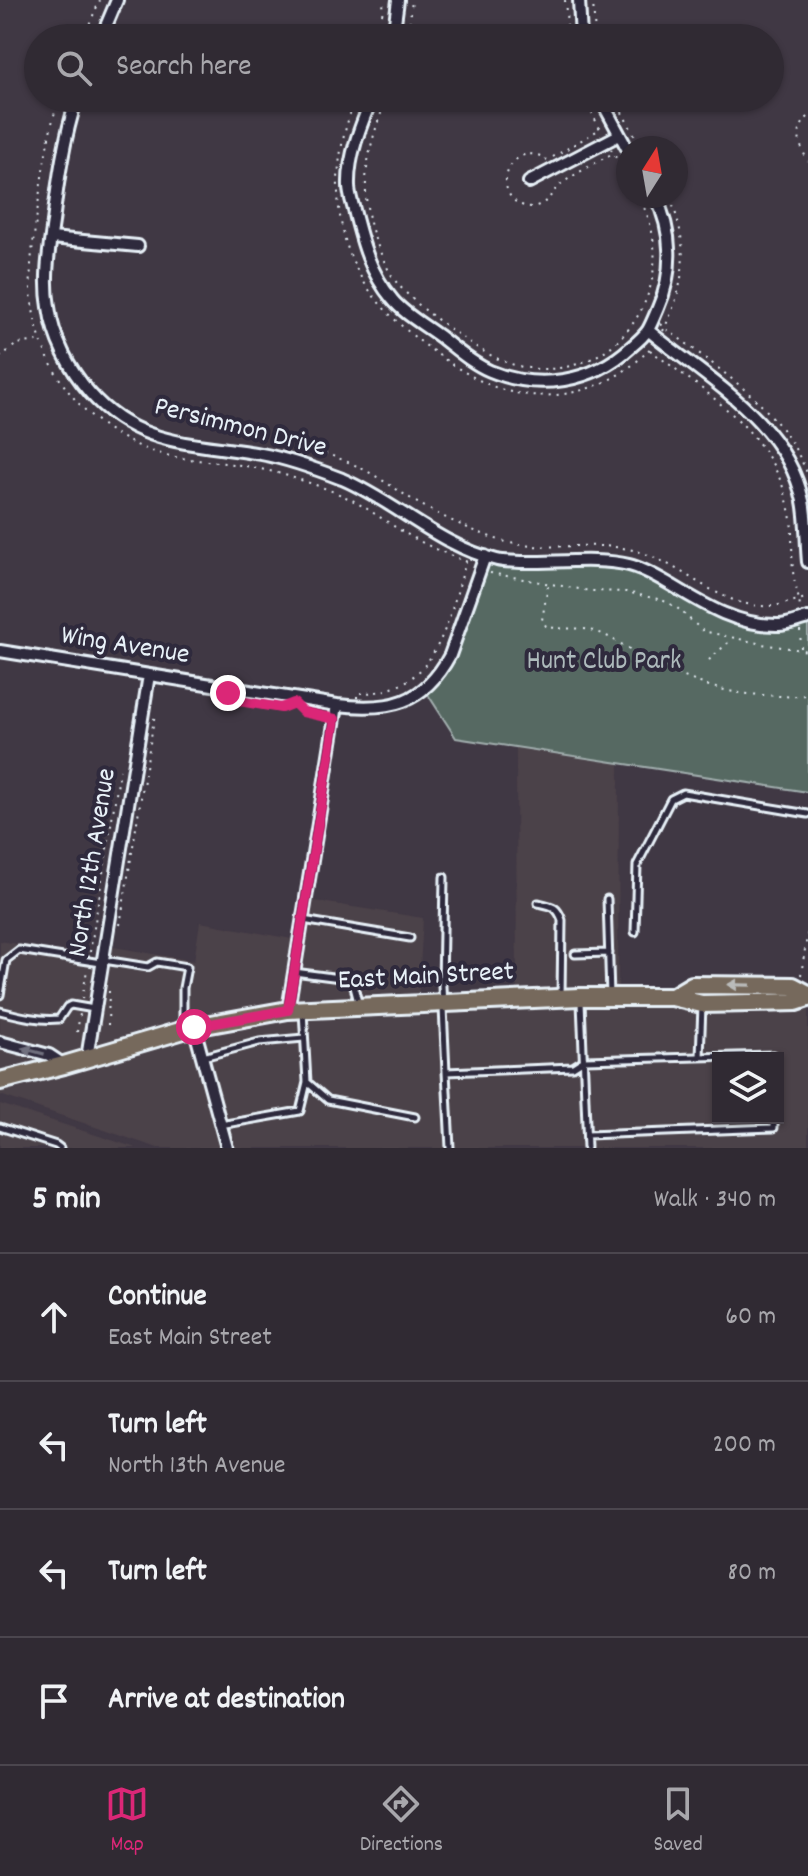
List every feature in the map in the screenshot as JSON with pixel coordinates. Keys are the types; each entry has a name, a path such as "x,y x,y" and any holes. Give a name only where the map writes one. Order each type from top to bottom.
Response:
{"main road":[{"name":"East Main Street","path":"0,1081 188,1028 295,1010 580,997 672,997 702,1004 796,1002 808,996 793,986 692,985 672,997"}],"street":[{"path":"107,24 117,0"},
{"path":"395,24 398,0"},
{"path":"579,0 580,24"},
{"name":"Persimmon Drive","path":"73,112 51,238 47,274 48,306 56,337 73,370 90,393 113,414 141,432 178,443 262,454 344,480 446,539 499,561 630,565 715,611 745,622 781,625 804,619"},
{"path":"367,112 354,151 349,187 366,257 392,300 486,370 535,383 557,382 597,371 616,361 648,330 667,285 669,243 660,208"},
{"path":"529,182 619,135 607,112"},
{"path":"51,238 138,246"},
{"path":"648,330 738,401 771,436 802,499 808,555"},
{"name":"Wing Avenue","path":"0,651 337,705 356,707 401,703 432,684 450,655 485,556"},
{"name":"North 12th Avenue","path":"87,1058 149,675"},
{"path":"295,1010 294,972 337,705"},
{"path":"188,1028 201,1057 227,1148"},
{"path":"0,1042 49,1055 64,1065"}],"lane":[{"path":"635,932 637,865 671,799 683,793 808,814"},
{"path":"444,877 442,986 450,1148"},
{"path":"607,899 610,997"},
{"path":"538,903 553,906 562,920 561,998"},
{"path":"303,920 410,938"},
{"path":"0,995 6,960 19,950 148,967 157,962 187,967 183,988 188,1028"},
{"path":"575,954 609,953"},
{"path":"294,972 348,979 353,983 359,1007"},
{"path":"580,997 587,1148"},
{"path":"700,1057 702,1004"},
{"path":"0,1011 49,1020 59,1019 71,1005 95,1009"},
{"path":"220,1125 300,1111 307,1082 304,1038 295,1010"},
{"path":"201,1057 259,1042 304,1038"},
{"path":"446,1072 573,1067 584,1060 712,1057"},
{"path":"307,1082 328,1100 415,1117"},
{"path":"587,1135 774,1128 774,1124"},
{"path":"0,1127 60,1148"}],"path":[{"path":"89,24 100,0"},
{"path":"381,24 384,0"},
{"path":"409,24 412,0"},
{"path":"565,0 567,24"},
{"path":"593,0 594,24"},
{"path":"55,112 32,255 31,298 39,340 53,369 85,410 105,426 146,449 166,455 258,469 328,489 434,549 480,570 590,591 626,592 662,600 676,607 703,631 808,651"},
{"path":"352,112 341,145 339,211 349,252 359,272 375,299 395,321 431,349 476,379 494,387 530,396 576,392 613,378 649,349 665,328 679,291 683,242 674,208"},
{"path":"382,112 371,140 366,171 367,209 377,246 397,282 417,304 485,353 503,362 537,369 571,365 605,350 631,326 647,301 656,266 652,226 644,208"},
{"path":"622,112 635,136"},
{"path":"808,117 799,129 799,143 808,161"},
{"path":"0,357 17,344 39,340"},
{"path":"649,349 750,430 770,457 789,506 793,574 804,619 801,649"},
{"path":"255,435 296,444 340,459 384,481 443,517 502,541 551,548 601,545 626,549 654,557 719,594 757,606 807,598"},
{"path":"356,707 357,693 397,687 427,665 440,644 466,562"},
{"path":"548,584 542,620 546,626 594,631 664,668 709,687 748,695 795,697 808,694"},
{"path":"709,660 734,638"},
{"path":"234,698 281,708 294,703 303,712 335,719"},
{"path":"118,933 155,713"},
{"path":"77,1032 120,770"},
{"path":"801,976 808,930"},
{"path":"108,1025 109,988"}],"shaded area":[{"path":"516,747 619,763 618,994 517,997"},
{"path":"308,900 423,918 418,1001 291,1007"},
{"path":"200,922 297,940 285,1008 91,1055 108,946 194,961"},
{"path":"0,941 100,958 84,1057 67,1060 0,1039"},
{"path":"792,991 792,1007 808,1007 808,1148 231,1148 199,1036 288,1015"},
{"path":"192,1036 223,1148 158,1148 0,1095 0,1086"},
{"path":"0,1046 57,1062 0,1076"},
{"path":"0,1104 136,1148 0,1148"}],"green space":[{"name":"Hunt Club Park","path":"487,562 602,565 631,569 745,622 808,620 808,792 456,738 427,693 442,677"}],"route":[{"path":"194,1027 288,1010 335,719 303,712 294,703 281,708 239,701 228,693"}]}
